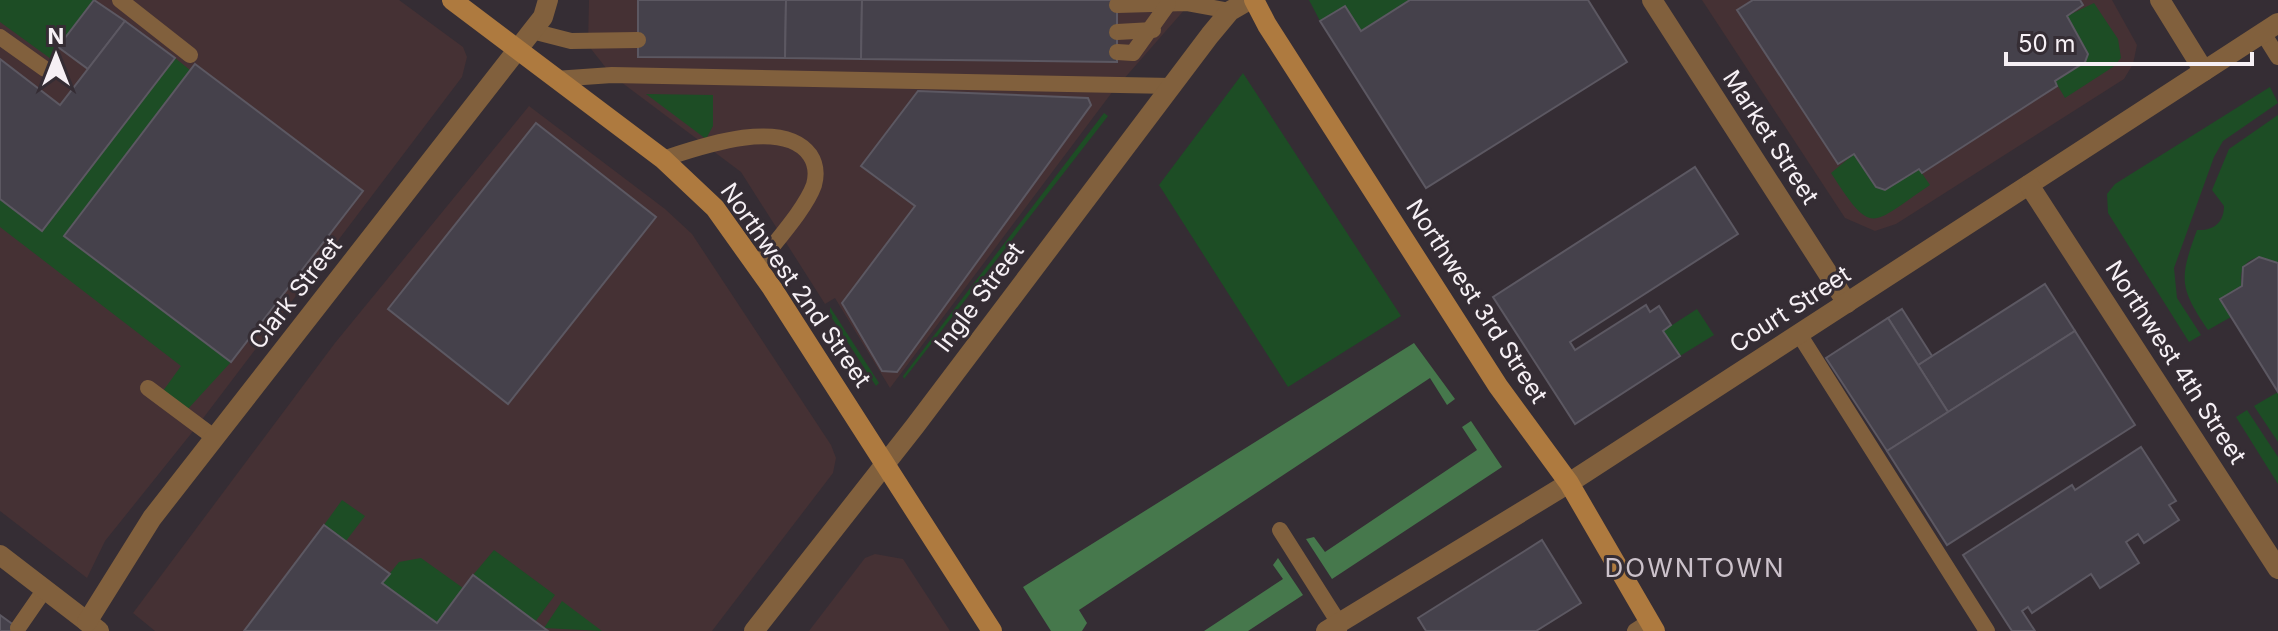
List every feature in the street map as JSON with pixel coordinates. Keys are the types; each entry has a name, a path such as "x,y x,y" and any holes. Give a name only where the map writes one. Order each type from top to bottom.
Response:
{"main road":[{"name":"Northwest 2nd Street","path":"452,0 663,159 715,208 757,266 992,631"},
{"name":"Northwest 3rd Street","path":"1252,0 1491,374 1569,483 1646,628"}],"street":[{"name":"Clark Street","path":"93,627 134,544 543,17 548,0"},
{"name":"Ingle Street","path":"754,631 885,465 1230,11 1252,0"},
{"name":"Market Street","path":"1652,0 1847,303"},
{"path":"2160,0 2204,71"},
{"name":"Court Street","path":"1335,628 1569,483 2270,28"},
{"name":"Northwest 4th Street","path":"2029,185 2278,569"},
{"path":"3,564 45,589 93,627"}],"lane":[{"path":"120,0 190,55"},
{"path":"1117,52 1133,53 1153,30 1168,4"},
{"path":"1117,5 1168,4 1230,11"},
{"path":"2270,28 2278,57"},
{"path":"1117,32 1153,30"},
{"path":"532,31 571,41 638,40"},
{"path":"0,37 45,69"},
{"path":"555,79 612,75 1172,86"},
{"path":"663,159 743,138 781,137 806,151 814,162 813,186 757,266"},
{"path":"1799,334 1987,631"},
{"path":"148,388 215,438"},
{"path":"1280,530 1335,628"},
{"path":"18,628 45,589"}],"shaded area":[{"path":"0,0 399,0 463,47 467,57 462,77 198,425 105,541 87,578 0,511"},
{"path":"589,0 1186,0 1186,8 1122,81 606,68 588,45"},
{"path":"1702,0 2112,0 2137,45 2133,64 2124,79 1896,224 1875,231 1845,218"},
{"path":"621,82 1113,91 890,388 835,298 825,304 741,172"},
{"path":"529,106 665,209 692,234 831,445 836,458 833,473 712,631 155,631 133,613 335,343"},
{"path":"875,554 903,559 950,631 809,631 865,558"}],"green space":[{"path":"0,0 94,0 51,59 0,22"},
{"path":"1309,0 1410,0 1361,31 1320,21"},
{"path":"2094,3 2118,39 2121,58 2113,67 2065,98 2055,81 2085,62 2088,54 2067,16"},
{"path":"175,58 190,70 64,236 231,362 187,410 163,391 181,366 0,227 0,199 43,231"},
{"path":"1243,73 1401,316 1288,387 1159,185"},
{"path":"2270,87 2278,103 2223,141 2214,157 2174,268 2177,298 2201,335 2189,342 2108,213 2107,194 2115,184"},
{"path":"646,94 713,95 713,126 706,139"},
{"path":"1104,113 1108,116 904,379 903,376"},
{"path":"2278,115 2278,263 2259,257 2246,264 2241,276 2242,286 2221,299 2231,317 2208,330 2187,292 2185,272 2191,247 2197,230 2213,227 2222,217 2224,206 2212,190 2229,149"},
{"path":"1854,154 1885,190 1919,169 1930,185 1883,216 1865,216 1831,173"},
{"path":"830,307 879,383 876,386 830,315"},
{"path":"1697,309 1714,335 1680,356 1663,331"},
{"path":"1414,343 1455,399 1447,405 1430,378 1079,610 1087,623 1082,631 1051,631 1023,587"},
{"path":"2278,392 2278,442 2254,406"},
{"path":"2247,410 2278,457 2278,484 2236,417"},
{"path":"1471,421 1502,467 1332,579 1306,539 1314,537 1325,552 1477,450 1462,427"},
{"path":"342,500 365,516 346,541 324,525"},
{"path":"494,550 555,595 535,622 473,575"},
{"path":"421,558 463,588 437,623 382,583 399,562"},
{"path":"1278,558 1303,595 1248,631 1204,631 1283,579 1273,565"},
{"path":"562,601 602,631 544,628"}],"building":[{"path":"94,0 125,21 88,69 58,47"},
{"path":"638,0 786,0 785,58 638,57"},
{"path":"786,0 862,0 861,59 785,58"},
{"path":"862,0 1117,0 1117,62 861,59"},
{"path":"1410,0 1588,0 1627,62 1426,188 1320,21 1345,6 1361,31"},
{"path":"1753,0 2080,0 2083,5 2067,16 2088,54 2085,62 2055,81 2057,86 1922,173 1919,169 1885,190 1876,187 1854,154 1838,164 1737,10"},
{"path":"125,21 175,58 42,231 0,199 0,59 60,105"},
{"path":"195,64 363,191 231,362 64,236"},
{"path":"918,91 1088,98 1091,105 897,372 882,371 842,303 915,206 861,166"},
{"path":"536,123 656,217 508,404 388,309"},
{"path":"1695,167 1738,234 1570,342 1575,350 1646,305 1650,312 1659,306 1671,325 1663,331 1680,356 1575,424 1493,297"},
{"path":"2259,257 2278,263 2278,392 2220,299 2242,286 2243,267"},
{"path":"2045,284 2075,331 1948,412 1918,365"},
{"path":"1902,309 1932,356 1918,365 1888,318"},
{"path":"1888,318 1948,412 1887,451 1826,358"},
{"path":"2075,331 2135,425 1947,545 1887,451"},
{"path":"2141,447 2176,501 2169,505 2179,520 2144,543 2138,534 2126,542 2139,563 2100,588 2091,574 2032,613 2028,607 2022,611 2035,631 2012,631 1963,555 2072,485 2075,490"},
{"path":"324,525 390,574 382,583 437,623 473,575 548,631 244,631"},
{"path":"1542,540 1581,603 1536,631 1426,631 1418,618"},
{"path":"0,615 22,631 0,631"}],"district":[{"name":"DOWNTOWN","path":"1695,567"}]}
